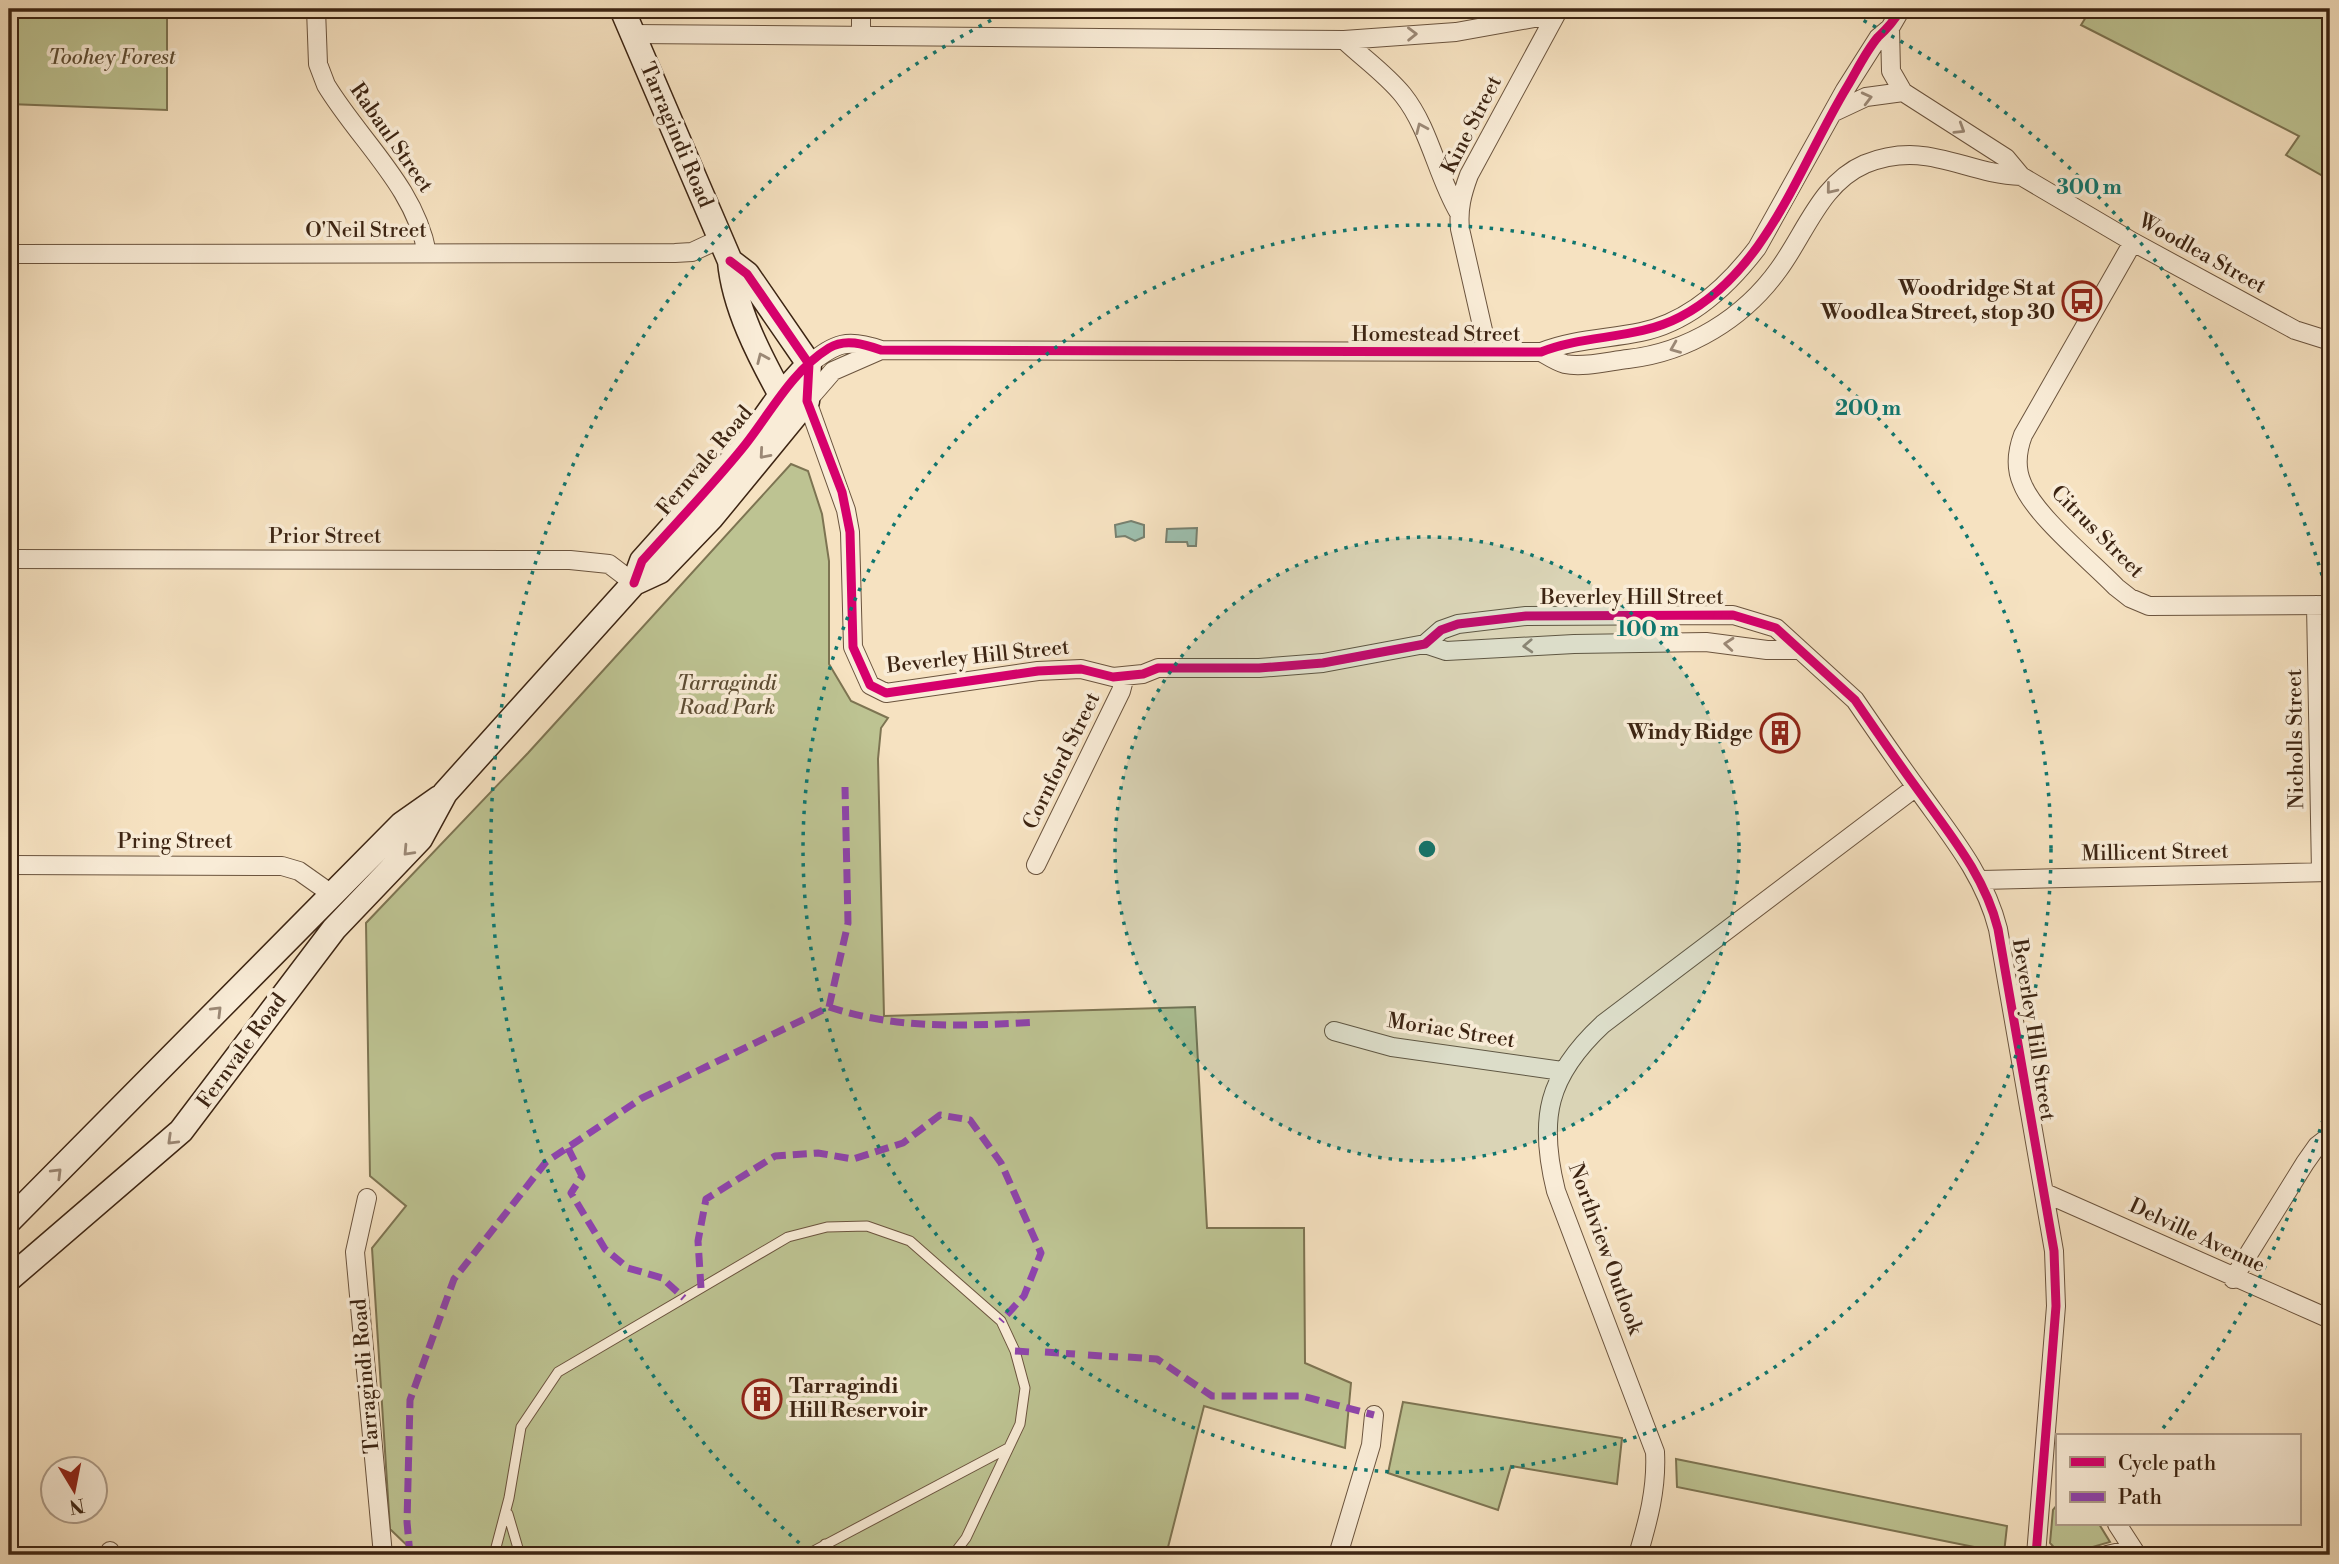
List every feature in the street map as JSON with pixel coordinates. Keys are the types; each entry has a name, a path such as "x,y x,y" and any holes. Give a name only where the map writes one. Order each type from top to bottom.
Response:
{"street":[{"name":"Rabaul Street","path":"316,9 318,64 326,85 410,201 422,230 427,253"},
{"name":"Tarragindi Road","path":"622,9 725,250 732,283 763,361 781,395"},
{"path":"861,9 861,35"},
{"name":"Homestead Street","path":"809,364 831,347 843,343 862,343 880,350 1541,352 1569,341 1645,331 1677,319 1707,300 1740,270 1757,248 1878,38 1890,28 1901,9"},
{"path":"632,34 1344,40 1456,32 1558,11"},
{"name":"Kine Street","path":"1488,352 1459,212 1469,175 1558,11"},
{"path":"1834,112 1866,97 1903,92 1891,71 1890,28"},
{"path":"1344,40 1404,96 1419,121 1447,192 1459,212"},
{"name":"Woodlea Street","path":"1903,92 2006,158 2021,176 2133,242 2236,301 2295,330 2330,341"},
{"name":"Woodlea Street","path":"1889,157 1915,155 1944,158 1995,175 2021,176"},
{"name":"Homestead Street","path":"1541,352 1565,364 1592,363 1657,354 1702,337 1754,299 1779,269 1824,198 1840,178 1866,164 1889,157"},
{"name":"Citrus Street","path":"2133,242 2023,435 2018,449 2018,468 2025,490 2040,511 2130,598 2149,606 2170,608 2323,605"},
{"name":"O'Neil Street","path":"9,254 675,253 725,250"},
{"name":"Tarragindi Road","path":"725,250 747,274 809,364"},
{"name":"Homestead Street","path":"807,401 833,371 880,350"},
{"path":"781,395 807,401 809,364"},
{"name":"Fernvale Road","path":"9,1221 402,824 445,793 634,583 642,561 744,447 781,395 809,364"},
{"name":"Fernvale Road","path":"634,583 660,571 711,518 807,401"},
{"name":"Beverley Hill Street","path":"807,401 846,510 850,532 853,647 870,685 886,692 981,677 1068,668 1125,676 1164,668 1259,668 1323,663 1424,644 1446,651 1574,644 1706,642 1767,650 1797,650"},
{"name":"Prior Street","path":"9,559 570,560 609,564 634,583"},
{"name":"Nicholls Street","path":"2323,605 2326,872"},
{"name":"Beverley Hill Street","path":"1424,644 1441,630 1458,624 1526,616 1733,615 1776,628 1855,701 1981,880 1992,903 1998,929 2054,1251 2056,1306 2050,1476 2036,1555"},
{"name":"Cornford Street","path":"1036,865 1112,709 1125,676"},
{"name":"Northview Outlook","path":"1638,1555 1651,1511 1656,1474 1655,1452 1556,1191 1549,1161 1546,1129 1551,1097 1562,1071 1580,1046 1603,1024 1916,787"},
{"name":"Fernvale Road","path":"9,1279 181,1131 334,929 420,839 445,793"},
{"name":"Pring Street","path":"9,865 282,866 299,871 333,895"},
{"name":"Millicent Street","path":"1981,880 2326,872"},
{"name":"Moriac Street","path":"1334,1031 1392,1047 1562,1071"},
{"path":"2232,1279 2305,1163 2317,1146 2330,1136"},
{"name":"Delville Avenue","path":"2045,1193 2232,1279 2330,1320"},
{"name":"Tarragindi Road","path":"367,1198 355,1252 383,1555"},
{"path":"1338,1555 1371,1445 1374,1415"},
{"path":"2107,1555 2135,1552 2118,1526"}],"lane":[{"path":"494,1555 509,1498 522,1427 558,1372 788,1237 827,1227 867,1227 910,1241 1001,1321 1015,1351 1025,1388 1020,1424 966,1538 953,1555"},
{"path":"806,1555 1009,1447"},
{"path":"509,1498 509,1527 520,1555"},
{"path":"825,1544 832,1555"}],"green space":[{"name":"Toohey Forest","path":"9,9 167,9 167,110 9,104"},
{"path":"2091,9 2312,9 2330,18 2330,180 2286,155 2299,136 2081,25"},
{"name":"Tarragindi Road Park","path":"791,464 808,471 822,514 829,561 829,664 851,701 888,718 881,728 878,759 884,1016 1195,1007 1207,1228 1304,1228 1305,1363 1351,1383 1345,1448 1204,1406 1166,1555 417,1555 390,1529 372,1248 406,1206 370,1176 366,923 528,753"},
{"path":"1403,1402 1622,1438 1617,1484 1511,1466 1498,1510 1388,1473"},
{"path":"1676,1459 2007,1526 2004,1553 1677,1487"},
{"path":"2056,1506 2056,1526 2100,1526 2110,1542 2072,1553 2058,1552 2050,1543 2053,1510"}],"shaded area":[{"path":"1131,521 1144,525 1144,537 1135,541 1125,536 1116,537 1115,525"},
{"path":"1197,528 1196,546 1188,546 1187,542 1166,542 1167,529"}],"marked path":[{"path":"9,11 25,9"},
{"path":"829,1007 848,923 845,787"},
{"path":"410,1555 407,1522 410,1400 454,1279 546,1162 642,1098 829,1007 881,1020 932,1025 1037,1022"},
{"path":"701,1288 698,1241 706,1199 775,1156 818,1153 853,1159 903,1143 940,1115 970,1120 1001,1163 1041,1253 1024,1296 1001,1321"},
{"path":"568,1148 582,1176 571,1193 605,1249 628,1268 662,1278 684,1298"},
{"path":"1015,1351 1031,1352"},
{"path":"1045,1352 1075,1354"},
{"path":"1088,1355 1118,1357"},
{"path":"1128,1357 1157,1359 1212,1396 1302,1396 1374,1415"}],"cycle path":[{"path":"634,583 642,561 733,460 793,380 816,357 841,343 861,344 881,350 1541,352 1576,342 1646,330 1680,317 1710,297 1736,273 1758,245 1778,215 1865,55 1901,9"},
{"path":"730,261 747,274 809,364 807,401 842,492 850,532 853,647 870,685 886,693 1038,671 1081,669 1113,677 1143,674 1158,668 1259,668 1323,663 1425,644 1441,630 1458,624 1526,616 1733,615 1776,628 1855,700 1966,858 1985,892 1998,929 2054,1251 2056,1306 2036,1555"}],"place":[{"name":"Woodridge St at Woodlea Street, stop 30","path":"2082,301"},
{"name":"Windy Ridge","path":"1780,733"},
{"name":"Tarragindi Hill Reservoir","path":"762,1399"}]}
